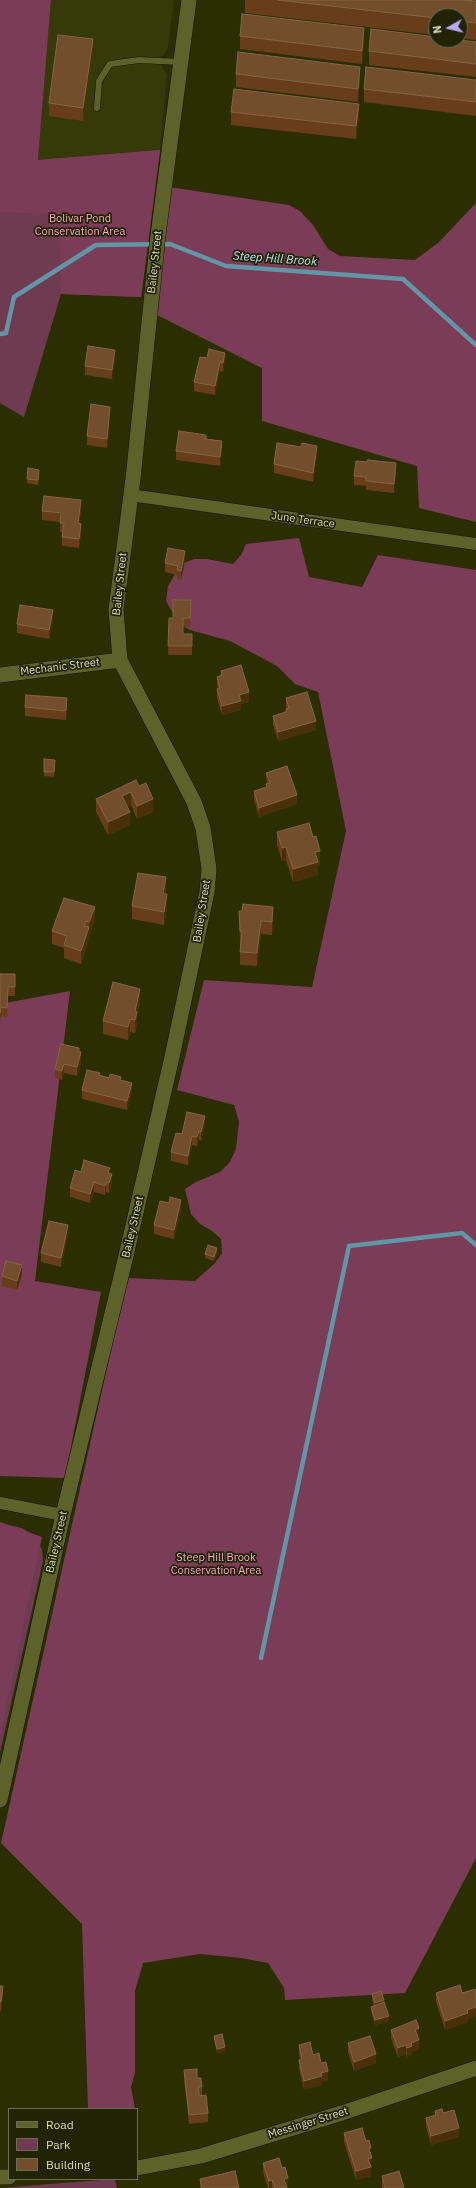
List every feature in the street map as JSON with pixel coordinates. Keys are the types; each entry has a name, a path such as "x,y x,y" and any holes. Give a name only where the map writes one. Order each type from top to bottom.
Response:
{"street":[{"name":"Bailey Street","path":"0,1800 63,1515 125,1260 172,1057 207,892 209,869 203,828 194,802 120,660 116,609 130,495 156,250 189,0"},
{"name":"June Terrace","path":"130,495 476,544"},
{"name":"Mechanic Street","path":"0,675 120,660"},
{"path":"0,1503 63,1515"},
{"name":"Messinger Street","path":"138,2168 201,2156 342,2113 476,2068"}],"lane":[{"path":"97,108 99,81 110,64 152,60 181,62"}],"shaded area":[{"path":"51,0 174,0 168,48 159,60 167,75 160,150 38,160"}],"green space":[{"name":"Bolivar Pond Conservation Area","path":"0,0 51,0 38,160 160,150 141,297 61,294 59,215 0,212"},
{"name":"Bolivar Pond Conservation Area","path":"160,150 141,297 61,294 24,417 0,403 0,163"},
{"path":"169,187 289,205 300,211 313,225 328,249 340,256 415,260 439,242 476,203 476,522 419,508 417,466 262,421 262,368 153,313"},
{"name":"Steep Hill Brook Conservation Area","path":"299,538 309,577 362,587 378,555 476,570 476,1858 405,1993 285,2000 284,1988 268,1963 241,1958 200,1954 143,1963 135,1991 135,2073 131,2087 135,2108 88,2108 82,1924 1,1843 127,1278 195,1281 215,1263 222,1253 221,1239 212,1231 200,1224 191,1214 185,1189 196,1182 220,1172 230,1162 236,1149 239,1122 234,1105 177,1090 204,980 312,987 346,831 318,692 295,684 277,666 230,641 190,630 179,624 166,601 168,586 181,564 194,559 207,559 233,564 241,555 246,544"},
{"path":"70,991 35,1281 101,1292 65,1478 0,1476 0,1004"},
{"path":"0,1522 42,1537 0,1736"},
{"path":"0,1523 22,1528 32,1534 42,1549 43,1561 0,1753"},
{"path":"115,2180 117,2188 2,2188"}],"building":[{"path":"278,0 476,1 476,23 468,22 468,8 428,8 428,17"},
{"path":"242,14 364,28 362,51 240,36"},
{"path":"371,29 428,36 428,48 468,48 468,41 476,42 476,64 369,51"},
{"path":"58,35 93,39 83,108 49,103"},
{"path":"238,52 360,67 358,89 236,74"},
{"path":"366,67 476,80 476,102 364,89"},
{"path":"234,89 359,104 356,126 231,112"},
{"path":"88,346 115,350 112,370 85,366"},
{"path":"209,349 225,353 223,363 220,362 215,386 194,382 200,357 207,358"},
{"path":"91,404 110,407 107,439 87,436"},
{"path":"179,431 206,435 206,439 222,441 220,457 176,451"},
{"path":"277,443 301,447 302,443 317,446 313,473 274,464"},
{"path":"368,460 396,463 394,484 366,481 366,477 354,476 356,461 367,462"},
{"path":"28,468 39,470 38,480 27,479"},
{"path":"44,496 81,500 78,523 81,524 79,539 62,537 64,523 60,523 61,513 42,511"},
{"path":"168,548 185,551 181,571 177,570 178,566 165,563"},
{"path":"173,600 191,600 190,618 183,618 183,634 192,634 192,646 168,646 169,618 173,618"},
{"path":"20,605 53,610 49,630 17,624"},
{"path":"241,665 249,692 239,695 241,701 222,706 217,689 220,688 217,677 222,675 221,671"},
{"path":"307,692 316,721 278,732 273,716 286,712 286,709 289,708 286,698"},
{"path":"26,695 67,698 66,711 25,707"},
{"path":"44,759 55,760 54,772 44,772"},
{"path":"287,766 297,795 259,808 254,791 267,787 266,784 270,783 266,773"},
{"path":"136,780 139,786 146,783 153,799 137,806 131,792 122,796 130,812 108,822 96,799"},
{"path":"309,823 313,837 316,836 320,851 315,852 318,862 293,869 286,847 282,848 277,832"},
{"path":"138,873 166,877 163,894 167,894 164,912 132,906"},
{"path":"64,898 95,907 89,922 86,921 84,926 89,927 81,951 64,945 67,936 52,931"},
{"path":"243,904 273,907 272,922 261,921 257,953 240,952 242,931 240,931 239,911 242,911"},
{"path":"0,974 15,974 15,987 8,987 7,1008 1,1007 0,1013"},
{"path":"113,982 140,989 135,1011 137,1012 135,1020 130,1019 128,1027 103,1021"},
{"path":"61,1044 79,1048 79,1052 81,1052 77,1067 64,1064 62,1071 55,1069"},
{"path":"87,1070 100,1073 99,1075 109,1078 110,1074 121,1077 120,1080 132,1083 127,1101 82,1090"},
{"path":"187,1112 205,1116 201,1132 199,1131 197,1137 192,1136 188,1156 171,1152 176,1133 182,1134"},
{"path":"84,1160 110,1168 108,1173 112,1174 109,1183 106,1183 105,1186 94,1182 90,1194 70,1188 75,1170 81,1172"},
{"path":"170,1197 181,1200 174,1230 154,1225 160,1201 169,1203"},
{"path":"49,1221 68,1225 61,1258 41,1253"},
{"path":"208,1245 217,1248 214,1257 205,1254"},
{"path":"6,1261 22,1265 17,1281 2,1276"},
{"path":"460,1985 462,1993 476,1989 476,2007 467,2010 468,2013 445,2021 436,1993"},
{"path":"0,1986 3,1986 1,2002 0,2002"},
{"path":"381,1991 384,2000 375,2003 372,1994"},
{"path":"384,2002 389,2016 375,2020 371,2007"},
{"path":"416,2020 419,2028 415,2030 419,2040 411,2043 412,2046 407,2048 406,2045 398,2048 391,2030"},
{"path":"222,2034 225,2047 217,2049 214,2036"},
{"path":"370,2036 376,2054 354,2062 348,2043"},
{"path":"310,2042 313,2055 319,2053 321,2063 326,2062 328,2071 321,2073 322,2076 304,2081 299,2060 302,2059 299,2045"},
{"path":"197,2069 197,2078 201,2078 202,2087 198,2087 199,2096 206,2095 208,2113 189,2115 184,2070"},
{"path":"442,2109 443,2113 454,2110 459,2128 431,2136 426,2118 436,2115 435,2111"},
{"path":"362,2128 366,2141 369,2140 371,2148 369,2149 372,2158 368,2159 371,2167 356,2171 344,2133"},
{"path":"279,2158 282,2168 285,2167 288,2178 284,2179 287,2188 275,2188 272,2180 269,2181 263,2163"},
{"path":"235,2171 239,2188 202,2188 200,2179"},
{"path":"399,2171 404,2188 385,2188 382,2176"}],"waterway":[{"name":"Steep Hill Brook","path":"0,334 6,333 14,297 96,245 170,244 226,266 403,279 476,345"},
{"path":"261,1658 349,1246 462,1233 476,1245"}]}
